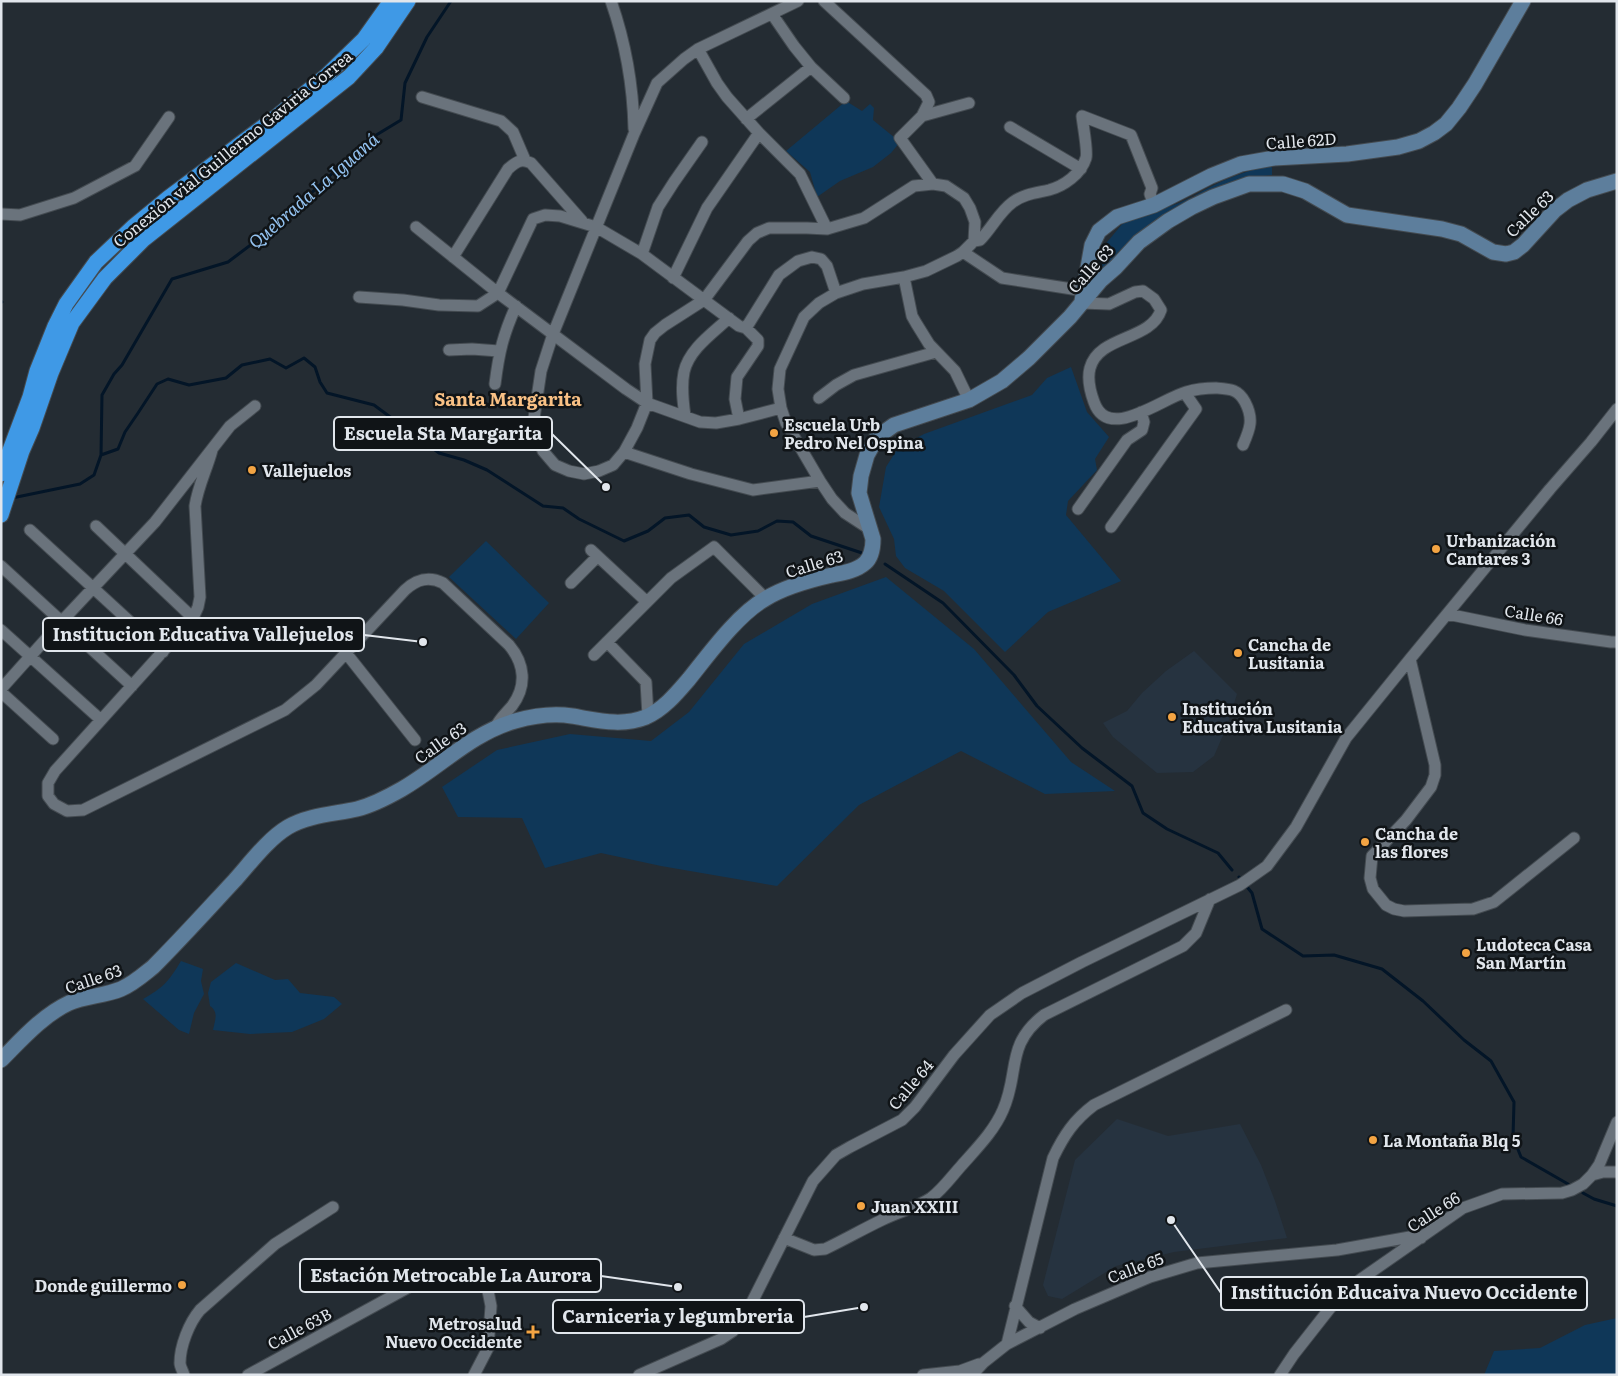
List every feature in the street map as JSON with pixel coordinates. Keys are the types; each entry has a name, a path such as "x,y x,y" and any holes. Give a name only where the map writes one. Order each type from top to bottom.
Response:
{"highway":[{"name":"Conexión vial Guillermo Gaviria Correa","path":"1,515 37,371 66,304 96,262 134,226 168,198 276,117 326,76 364,39 391,1"},
{"name":"Conexión vial Guillermo Gaviria Correa","path":"1,474 32,428 51,373 72,323 105,278 144,239 349,77 376,48 408,1"}],"main road":[{"name":"Calle 62D","path":"1083,297 1090,252 1099,231 1117,217 1154,205 1210,176 1241,164 1274,158 1347,154 1398,147 1419,141 1434,133 1446,124 1459,108 1523,1"},
{"name":"Calle 63","path":"1,1060 52,1013 82,999 121,989 153,967 262,850 289,826 307,819 358,808 385,798 405,787 483,734 514,721 536,716 564,715 624,723 648,716 663,707 737,622 765,598 795,586 845,573 866,563 873,545 871,530 858,493 867,455 876,439 894,425 969,400 1010,376 1070,317 1083,297 1116,267 1128,252 1139,242 1184,211 1213,197 1249,184 1274,183 1292,186 1305,191 1347,215 1442,229 1461,234 1494,252 1506,254 1514,252 1523,245 1544,221 1568,200 1587,190 1617,181"}],"street":[{"path":"611,1 619,22 627,59 633,96 634,134"},
{"path":"798,1 698,48 657,82 553,334 541,371 534,418 538,437 544,451 555,465 569,471 584,474 599,471 613,465 624,452 637,428 647,403 645,364 650,340 665,325 704,300 748,241 757,233 769,228 827,229 864,218 914,186 933,184 946,186 964,198 975,222 974,241"},
{"path":"824,1 926,94 929,102 922,116 900,138 933,184"},
{"path":"772,14 811,67 844,98"},
{"path":"698,48 717,83 746,119 800,174 827,229"},
{"path":"746,119 811,67"},
{"path":"422,97 502,121 513,132 525,160"},
{"path":"922,116 969,103"},
{"path":"871,530 845,513 832,499 786,423 781,408 778,389 780,369 804,317 819,303 836,293 863,284 904,277 942,265 964,252 974,241 980,240 998,216 1013,202 1028,194 1051,190 1068,182 1081,169 1086,157 1082,116 1131,134 1152,188 1150,194 1154,205"},
{"path":"1,214 20,215 74,198 135,166 169,117"},
{"path":"1010,127 1081,169"},
{"path":"673,278 707,208 759,133"},
{"path":"642,254 658,207 702,142"},
{"path":"453,257 508,169 517,161 525,160 531,163 583,223"},
{"path":"358,297 439,305 478,306 498,293 533,219 546,214 560,216 596,227 642,254 739,326 746,328 758,340 758,346 737,377 735,398 739,419"},
{"path":"416,227 498,293 647,403 700,422 716,423 781,408"},
{"path":"964,252 1002,278 1109,304 1134,292 1143,291 1148,293 1158,303 1161,310 1159,318 1136,333 1104,349 1096,355 1089,369 1088,379 1092,397 1098,410 1104,417 1114,420 1120,419 1186,392 1208,388 1228,388 1240,395 1245,401 1251,418 1250,431 1243,445"},
{"path":"746,328 779,275 798,262 812,258 821,258 827,266 836,293"},
{"path":"904,277 912,316 919,330 936,352 955,371 969,400"},
{"path":"494,384 499,351 505,330 516,306"},
{"path":"685,416 684,372 691,355 729,318"},
{"path":"449,350 499,351"},
{"path":"819,398 836,385 854,375 936,352"},
{"path":"1111,527 1196,409 1186,392"},
{"path":"53,739 1,690 93,587 155,522 230,426 255,406"},
{"name":"Calle 64","path":"639,1375 733,1331 747,1312 813,1181 836,1156 902,1120 915,1107 954,1055 990,1015 1048,980 1240,885 1266,866 1296,827 1346,738 1617,409"},
{"path":"1078,509 1128,440 1142,430 1144,422 1140,412"},
{"path":"212,450 195,506 200,597 198,607 193,618 54,771 48,784 48,796 54,804 67,811 84,810 285,710 316,686 411,584 426,579 444,583 509,645 521,664 523,682 521,690 513,705 495,728"},
{"path":"624,452 691,474 753,490 820,481"},
{"path":"96,526 193,618"},
{"path":"30,530 163,652"},
{"path":"594,655 671,578 714,547 765,598"},
{"path":"571,583 594,554 646,602"},
{"path":"1,566 132,686"},
{"name":"Calle 66","path":"1447,614 1525,630 1617,642"},
{"path":"1,630 101,720"},
{"path":"607,642 646,682 648,716"},
{"path":"346,653 415,740"},
{"path":"1410,659 1435,765 1435,775 1431,787 1406,820 1372,856 1370,878 1373,889 1379,898 1386,905 1404,911 1473,909 1494,902 1574,838"},
{"path":"784,1238 814,1250 825,1249 883,1219 916,1206 930,1198 941,1189 989,1134 1003,1111 1010,1090 1018,1046 1034,1023 1044,1015 1183,946 1196,933 1210,899"},
{"path":"1007,1344 1053,1158 1063,1137 1079,1116 1094,1105 1286,1010"},
{"name":"Calle 66","path":"1280,1375 1338,1298 1361,1279 1463,1208 1502,1194 1562,1193 1583,1184 1599,1165 1617,1122"},
{"path":"1611,1137 1617,1151"},
{"path":"1592,1175 1603,1172 1617,1172"},
{"path":"184,1375 180,1365 183,1346 193,1318 200,1310 274,1244 333,1207"},
{"name":"Calle 65","path":"972,1375 983,1363 1007,1344 1076,1309 1150,1277 1197,1263 1337,1250 1410,1237 1421,1238"},
{"name":"Calle 63B","path":"248,1375 442,1269 453,1267 473,1272 487,1286 491,1306 488,1348 474,1375"},
{"path":"1015,1306 1029,1322 1040,1328"},
{"path":"924,1375 960,1371 983,1363"}],"shaded area":[{"path":"846,101 862,111 870,104 874,108 873,120 900,142 891,153 873,167 840,181 817,197 810,172 786,151"},
{"path":"1272,165 1272,175 1256,177 1199,197 1194,196 1232,177"},
{"path":"1192,197 1192,203 1102,269 1095,268 1098,253 1123,223"},
{"path":"1071,367 1087,412 1109,437 1095,459 1097,470 1068,501 1066,515 1121,581 1048,612 1005,652 944,591 905,568 896,556 894,539 879,507 886,467 898,448 924,434 1032,395 1047,378"},
{"path":"486,541 549,603 516,639 449,577"},
{"path":"886,577 974,649 1071,762 1115,791 1045,794 961,751 859,805 777,886 661,866 601,853 545,868 522,818 458,817 442,787 497,750 570,734 651,741 689,712 744,644 812,604"},
{"name":"Institución Educativa Lusitania","path":"1194,651 1237,694 1227,726 1214,756 1193,772 1157,773 1113,737 1103,723 1127,711 1142,693 1166,671"},
{"path":"181,961 203,969 201,981 204,994 194,1013 189,1034 179,1030 143,999 165,983"},
{"path":"236,963 275,980 288,979 300,993 334,997 342,1004 324,1019 292,1032 250,1034 213,1030 215,1011 210,1006 208,993 211,982"},
{"path":"1117,1119 1168,1136 1240,1124 1261,1165 1287,1238 1174,1252 1116,1266 1062,1299 1048,1296 1043,1285 1075,1160"},
{"path":"1617,1318 1617,1375 1484,1375 1494,1351 1540,1348 1585,1325"}],"waterway":[{"name":"Quebrada La Iguaná","path":"12,498 80,484 94,475 101,455 102,395 114,374 122,365 172,279 228,262 277,225 368,140 401,120 405,83 427,37 451,1"},
{"path":"101,455 118,449 125,432 157,384 168,379 189,385 226,378 242,365 270,359 286,368 304,358 315,367 320,382 327,393 374,405 439,453 464,460 487,470 543,506 563,508 579,519 624,541 648,531 665,518 689,515 704,527 731,535 758,531 777,521 793,522 811,536 865,554"},
{"path":"885,564 943,603 1014,675 1037,706 1082,748 1132,786 1143,813 1167,829 1218,853 1232,870"},
{"path":"1239,877 1252,893 1262,929 1303,956 1334,955 1382,969 1423,1001 1464,1040 1491,1061 1514,1102 1513,1137 1521,1157 1568,1184"},
{"path":"1583,1193 1594,1199 1617,1206"}],"place":[{"name":"Escuela Urb Pedro Nel Ospina","path":"774,433"},
{"name":"Vallejuelos","path":"252,470"},
{"name":"Escuela Sta Margarita","path":"606,487"},
{"name":"Urbanización Cantares 3","path":"1436,549"},
{"name":"Institucion Educativa Vallejuelos","path":"423,642"},
{"name":"Cancha de Lusitania","path":"1238,653"},
{"name":"Institución Educativa Lusitania","path":"1172,717"},
{"name":"Cancha de las flores","path":"1365,842"},
{"name":"Ludoteca Casa San Martín","path":"1466,953"},
{"name":"La Montaña Blq 5","path":"1373,1140"},
{"name":"Juan XXIII","path":"861,1206"},
{"name":"Institución Educaiva Nuevo Occidente","path":"1171,1220"},
{"name":"Donde guillermo","path":"182,1285"},
{"name":"Estación Metrocable La Aurora","path":"678,1287"},
{"name":"Carniceria y legumbreria","path":"864,1307"},
{"name":"Metrosalud Nuevo Occidente","path":"533,1332"}],"district":[{"name":"Santa Margarita","path":"508,398"}]}
